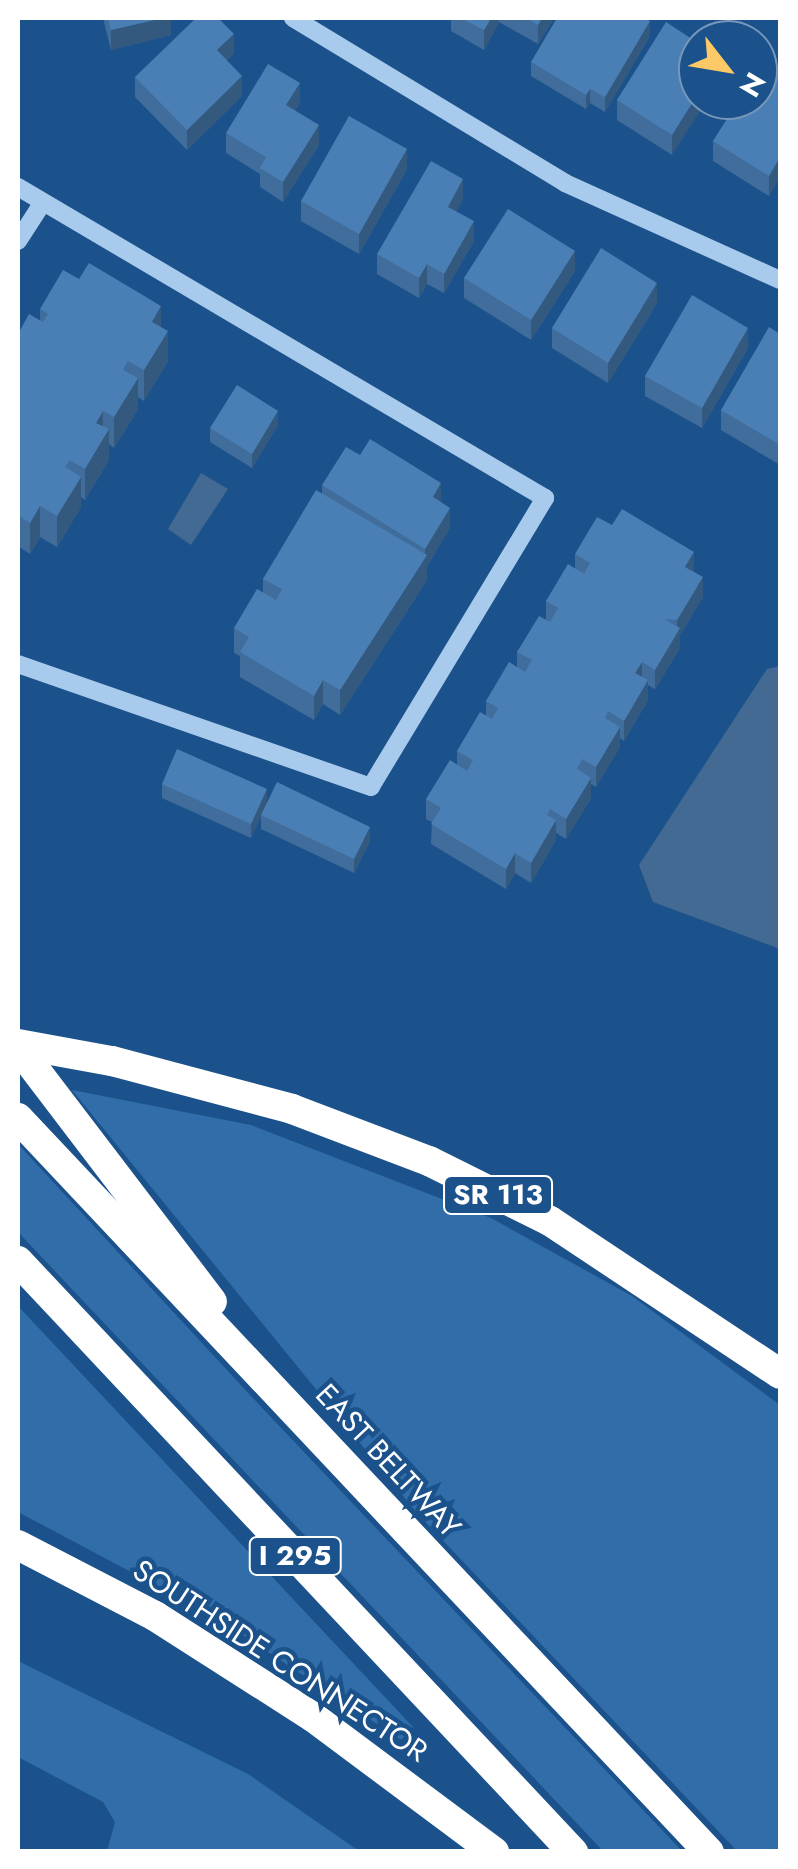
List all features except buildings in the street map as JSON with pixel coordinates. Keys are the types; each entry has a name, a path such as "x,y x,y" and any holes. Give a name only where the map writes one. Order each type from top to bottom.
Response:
{"highway":[{"name":"SR 113","path":"18,1046 184,1081 292,1109 429,1161 550,1221 780,1374"},
{"path":"18,1046 92,1136 291,1410"},
{"name":"EAST BELTWAY","path":"18,1118 708,1852"},
{"name":"I 295","path":"18,1261 572,1852"},
{"name":"SOUTHSIDE CONNECTOR","path":"18,1545 155,1616 313,1717 494,1852"}],"street":[{"path":"293,18 565,183 780,280"},
{"path":"18,187 545,498 371,787 18,664"},
{"path":"18,241 43,202"}],"shaded area":[{"path":"201,473 228,489 191,545 168,529"},
{"path":"780,666 780,949 653,902 639,865 767,669"},
{"path":"72,1090 251,1125 491,1218 632,1296 780,1405 780,1851 737,1851 416,1512"},
{"path":"18,1144 682,1851 603,1851 18,1232"},
{"path":"18,1306 413,1727 401,1740 212,1615 18,1512"},
{"path":"18,1661 248,1774 359,1851 107,1851 115,1822 103,1802 18,1757"}]}
